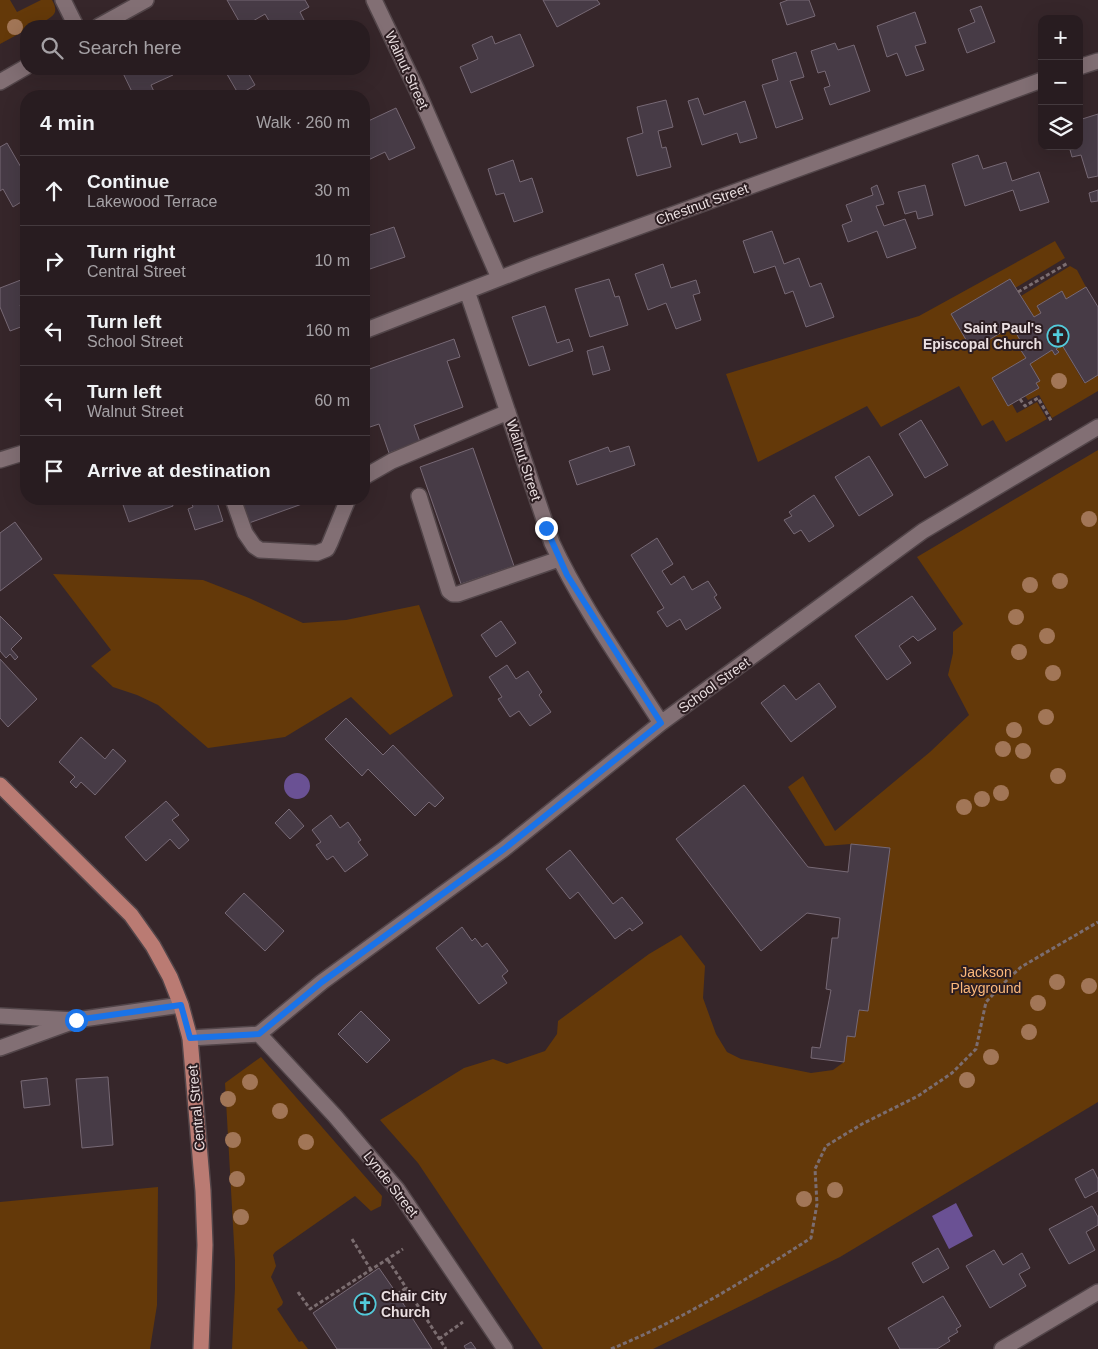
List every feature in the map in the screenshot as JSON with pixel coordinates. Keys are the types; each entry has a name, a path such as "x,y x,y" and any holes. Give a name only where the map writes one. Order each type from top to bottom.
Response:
{"main road":[{"name":"Central Street","path":"0,786 131,915 153,946 170,977 181,1005 190,1038 196,1098 205,1245 202,1349"}],"street":[{"path":"62,0 73,20"},
{"path":"110,20 146,0"},
{"name":"Walnut Street","path":"374,0 417,90 499,278"},
{"path":"1083,66 1098,61"},
{"path":"0,82 20,70"},
{"name":"Chestnut Street","path":"370,329 499,278 1038,81"},
{"name":"Walnut Street","path":"467,291 546,528 559,559 585,604 661,723"},
{"path":"370,474 392,461 508,412"},
{"name":"School Street","path":"259,1034 322,982 511,843 661,723 930,526 1098,427"},
{"path":"0,460 20,454"},
{"path":"419,496 449,591 453,594 458,594 559,559"},
{"path":"235,505 245,533 254,546 265,551 317,553 327,549 330,544 346,505"},
{"path":"0,1048 76,1020 181,1005"},
{"path":"0,1016 76,1020"},
{"path":"18,1016 30,1022 32,1033 29,1036"},
{"path":"190,1038 259,1034"},
{"name":"Lynde Street","path":"259,1034 335,1116 397,1189 505,1349"},
{"path":"1002,1349 1098,1292"}],"path":[{"path":"1018,292 1068,263"},
{"path":"1020,400 1024,406 1038,398 1052,422"},
{"path":"612,1349 634,1340 697,1307 811,1238 818,1204 815,1169 826,1146 862,1124 918,1096 952,1073 976,1049 986,1002 1005,982 1021,967 1098,922"},
{"path":"352,1239 371,1270"},
{"path":"298,1292 310,1309 403,1249"},
{"path":"388,1260 446,1349"},
{"path":"397,1294 406,1288"},
{"path":"440,1339 479,1310"}],"green space":[{"path":"0,0 10,0 17,12 41,0 52,0 55,7 53,15 47,20 20,20 20,33 0,44"},
{"path":"1055,241 1065,258 1015,288 1010,279 951,314 972,350 1012,326 1024,347 1020,349 1026,358 992,379 1008,406 1012,404 1017,413 1037,402 1047,419 1006,442 993,420 982,426 959,386 881,427 867,406 758,462 726,374 919,316"},
{"path":"1070,266 1077,270 1086,287 1066,299 1062,292 1041,313 1034,317 1021,296"},
{"path":"1062,345 1084,383 1098,375 1098,391 1052,418 1039,395 1028,400 1025,396 1039,388 1036,383 1039,381 1030,364 1052,350 1055,355 1058,352 1056,349"},
{"name":"Jackson Playground","path":"1098,450 1098,1102 840,1257 653,1349 543,1349 418,1163 380,1120 464,1068 493,1059 507,1064 545,1051 557,1034 558,1021 649,954 681,935 705,966 703,998 716,1034 727,1052 741,1059 811,1073 833,1070 844,1062 847,1036 859,1010 868,1011 890,848 851,844 825,846 788,787 803,776 835,831 930,752 969,715 948,675 953,653 953,632 963,624 917,557"},
{"path":"53,574 203,580 249,598 303,623 346,620 419,605 453,696 390,735 351,697 285,737 208,748 158,705 113,687 91,666 111,650"},
{"path":"261,1057 382,1196 381,1206 371,1211 355,1196 273,1255 276,1266 271,1277 283,1302 277,1309 299,1342 302,1341 308,1349 232,1349 235,1261 225,1083"},
{"path":"158,1187 157,1305 150,1349 0,1349 0,1202"}],"shaded area":[{"path":"297,773 306,777 310,786 306,795 297,799 288,795 284,786 288,777"},
{"path":"956,1203 973,1236 949,1249 932,1216"}],"building":[{"path":"227,0 305,0 309,7 300,12 304,20 268,20 265,14 255,20 238,20"},
{"path":"543,0 597,0 600,4 557,27"},
{"path":"788,0 809,0 815,16 787,25 780,3"},
{"path":"981,6 995,42 967,53 958,29 975,22 970,10"},
{"path":"915,12 926,43 915,46 924,70 906,76 897,53 887,57 877,26"},
{"path":"520,34 534,66 471,93 460,67 478,59 472,45 492,36 495,44"},
{"path":"835,43 838,50 854,45 870,91 830,105 824,88 830,86 825,71 818,73 811,51"},
{"path":"796,52 804,77 790,81 803,119 776,128 762,85 778,80 772,60"},
{"path":"124,75 173,75 151,85 153,90 131,90"},
{"path":"227,75 249,75 255,85 247,90 236,90"},
{"path":"698,98 704,115 745,101 757,138 740,143 737,133 702,145 688,101"},
{"path":"666,100 673,127 658,131 662,148 666,147 671,167 637,176 627,138 643,133 637,107"},
{"path":"396,108 415,148 389,160 385,152 370,159 370,120"},
{"path":"1098,114 1098,176 1088,178 1081,155 1072,157 1070,150 1083,150 1083,119"},
{"path":"7,143 20,166 20,203 13,207 3,189 0,191 0,147"},
{"path":"978,155 983,169 1006,162 1012,181 1039,172 1049,202 1020,211 1013,190 965,206 952,164"},
{"path":"513,160 520,182 532,178 543,212 514,222 504,193 496,195 488,169"},
{"path":"877,185 884,204 876,206 884,226 905,219 916,248 887,258 877,231 848,242 842,225 852,221 846,205 873,195 871,188"},
{"path":"925,185 933,215 918,219 916,211 905,214 898,192"},
{"path":"1098,190 1098,201 1091,202 1089,193"},
{"path":"394,227 405,257 370,269 370,235"},
{"path":"772,231 784,264 799,258 810,287 821,283 834,317 806,327 793,291 785,294 775,266 754,273 743,241"},
{"path":"663,264 671,288 696,280 700,293 693,295 701,320 676,329 666,303 648,310 635,274"},
{"path":"609,279 615,297 619,296 628,325 590,337 575,289"},
{"name":"Saint Paul's Episcopal Church","path":"1010,279 1034,317 1041,313 1037,306 1062,291 1066,299 1086,287 1098,307 1098,375 1085,383 1062,345 1056,349 1059,352 1055,355 1052,350 1030,364 1040,381 1036,383 1039,388 1008,406 992,378 1026,358 1020,349 1024,347 1012,326 972,350 951,314"},
{"path":"20,280 20,327 10,331 0,307 0,288"},
{"path":"545,306 557,343 569,339 573,351 529,366 512,317"},
{"path":"454,339 460,357 447,361 463,407 414,425 420,442 389,453 379,424 370,427 370,369"},
{"path":"603,346 610,370 593,375 587,351"},
{"path":"921,420 948,465 925,478 899,434"},
{"path":"629,446 635,465 577,485 569,461 608,447 610,452"},
{"path":"473,448 514,566 461,584 420,467"},
{"path":"869,456 893,495 859,516 835,477"},
{"path":"814,495 834,526 809,542 801,530 794,534 784,520 792,516 789,512"},
{"path":"123,505 173,505 173,506 129,522"},
{"path":"192,505 218,505 223,521 195,530 188,509 193,507"},
{"path":"243,505 299,505 249,523"},
{"path":"15,522 42,559 0,591 0,533"},
{"path":"657,538 673,564 662,571 671,585 684,576 692,590 708,581 717,595 714,597 721,608 686,630 680,619 667,627 657,612 664,608 631,555"},
{"path":"912,596 936,629 918,641 913,636 899,646 911,663 887,680 855,636"},
{"path":"0,616 22,638 11,649 18,657 15,660 10,654 6,658 0,651"},
{"path":"501,621 516,643 496,657 481,635"},
{"path":"0,659 37,699 8,727 0,718"},
{"path":"507,665 516,679 528,671 542,692 539,695 551,712 530,726 519,711 510,717 498,699 502,697 489,677"},
{"path":"819,683 836,707 791,742 761,703 784,685 796,700"},
{"path":"346,718 383,755 393,745 444,798 435,807 429,802 415,816 368,769 362,776 325,739"},
{"path":"81,737 105,759 113,749 126,761 95,795 81,782 76,788 70,782 75,777 59,762"},
{"path":"744,785 808,867 848,872 851,844 890,848 868,1011 859,1010 855,1037 847,1036 844,1062 811,1058 812,1047 820,1048 831,990 826,989 832,938 838,938 840,918 807,913 761,951 676,839"},
{"path":"166,801 179,815 172,820 189,840 179,849 170,839 146,861 125,837"},
{"path":"289,809 304,826 290,839 275,823"},
{"path":"331,815 340,828 348,822 361,840 358,842 368,855 345,872 333,856 327,860 316,845 321,842 312,830"},
{"path":"570,850 613,904 622,897 643,923 632,931 630,928 615,939 578,892 570,899 546,869"},
{"path":"244,893 284,931 265,951 225,913"},
{"path":"462,927 472,941 475,938 482,947 487,943 508,971 502,976 507,983 479,1004 436,948"},
{"path":"361,1011 390,1040 367,1063 338,1034"},
{"path":"108,1077 113,1145 82,1148 76,1079"},
{"path":"47,1078 50,1105 24,1108 21,1081"},
{"path":"1093,1169 1098,1179 1098,1191 1085,1198 1075,1179"},
{"path":"1092,1206 1098,1217 1098,1225 1086,1232 1095,1250 1069,1264 1049,1229"},
{"path":"938,1248 949,1268 923,1283 912,1263"},
{"path":"994,1250 1003,1265 1022,1253 1030,1268 1019,1274 1026,1286 990,1308 966,1266"},
{"name":"Chair City Church","path":"379,1268 432,1349 337,1349 313,1313"},
{"path":"943,1296 961,1326 956,1329 958,1332 948,1338 950,1341 937,1349 900,1349 888,1328"},
{"name":"Chair City Church","path":"471,1342 476,1349 466,1349 464,1346"}],"place":[{"name":"Saint Paul's Episcopal Church","path":"1058,336"},
{"name":"Chair City Church","path":"365,1304"}],"route":[{"path":"76,1020 181,1005 190,1038 259,1034 322,982 504,849 661,723 567,575 546,528"}]}
